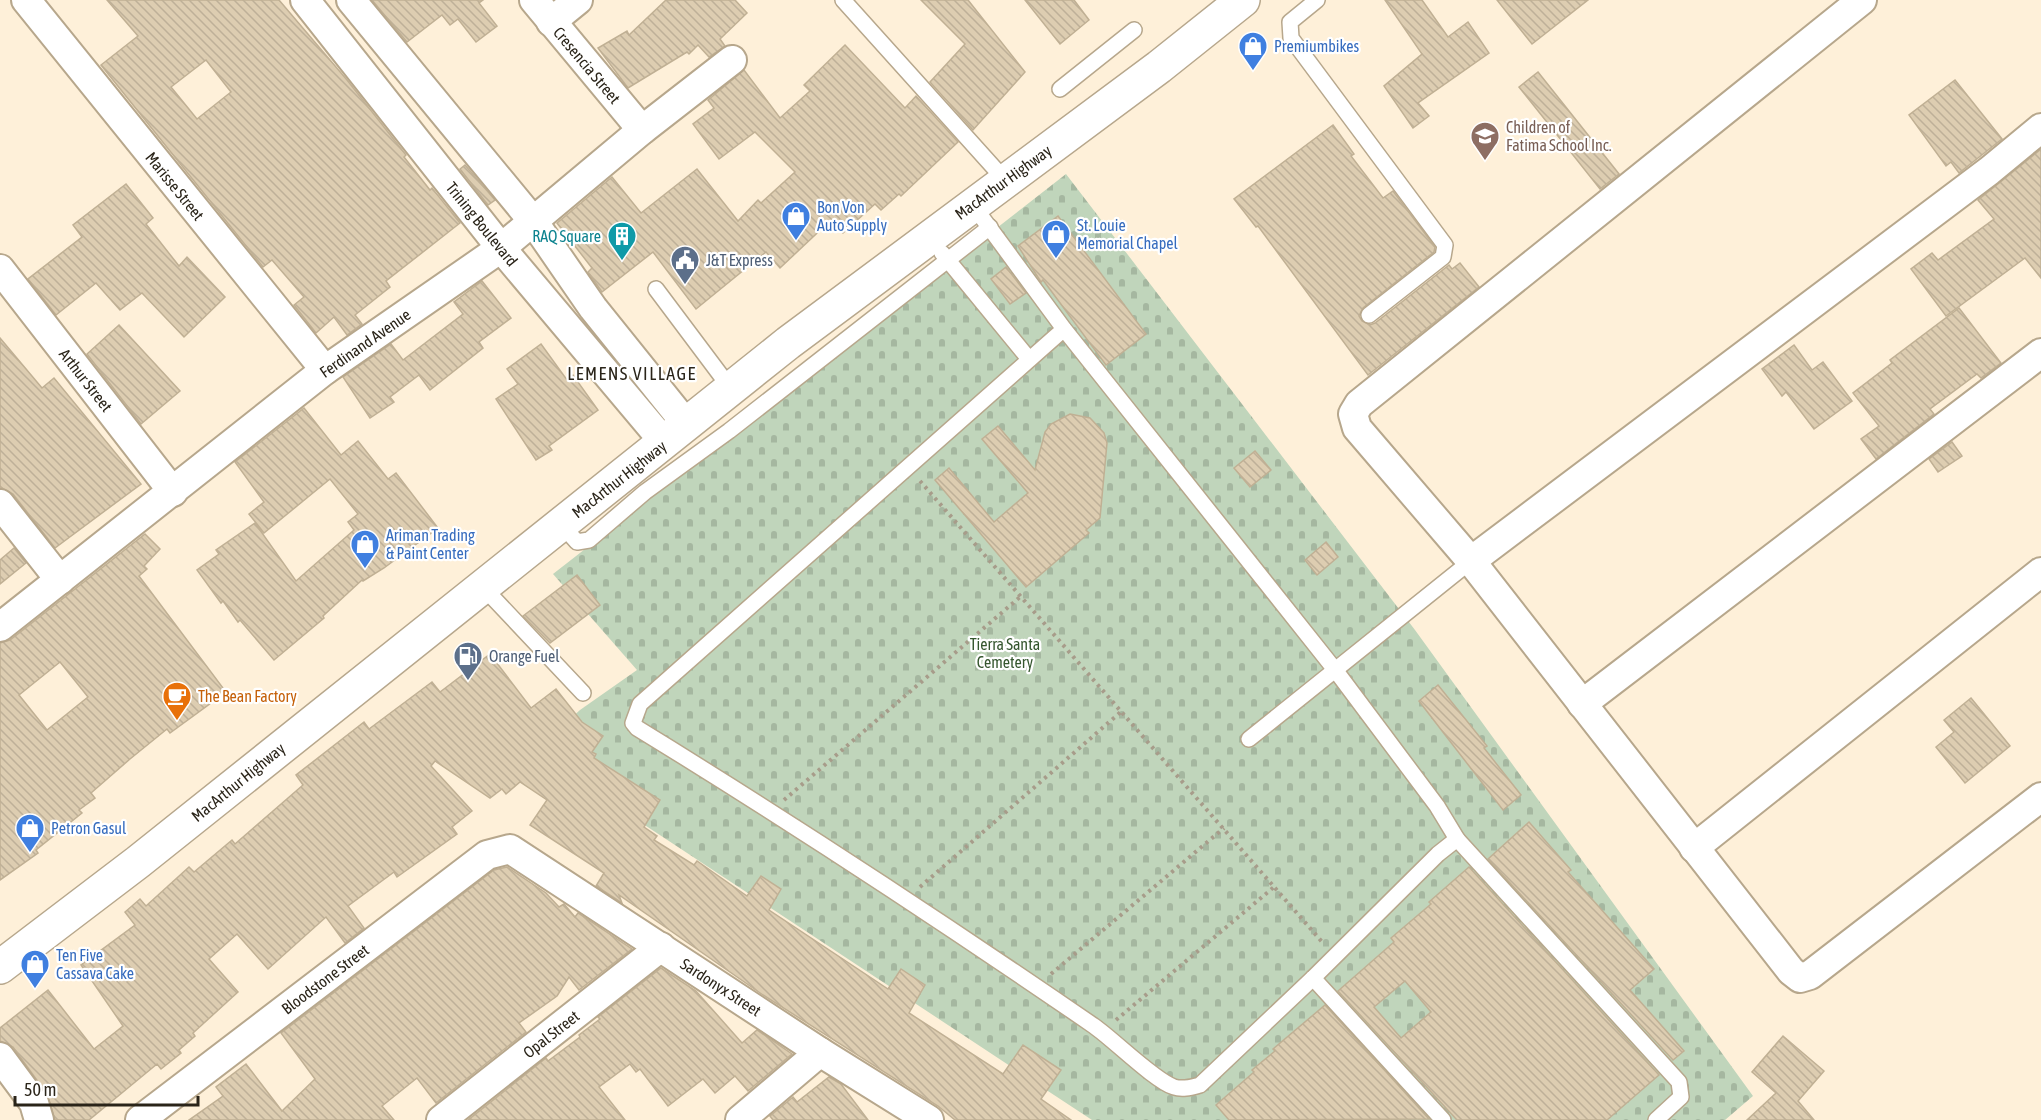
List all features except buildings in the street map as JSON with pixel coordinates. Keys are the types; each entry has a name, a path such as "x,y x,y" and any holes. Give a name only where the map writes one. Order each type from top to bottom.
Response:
{"highway":[{"name":"MacArthur Highway","path":"0,967 138,862 561,524 798,356 981,215 1005,180 1159,67 1243,0"}],"street":[{"name":"Marisse Street","path":"26,0 325,370"},
{"name":"Trining Boulevard","path":"305,0 342,50 501,248 703,425"},
{"path":"351,0 534,221 593,308 703,425"},
{"path":"543,11 578,0"},
{"path":"1862,0 1359,404 1353,414 1357,428 1471,561 1791,971 1800,978 1810,975 2041,797"},
{"name":"Cresencia Street","path":"543,11 642,130"},
{"path":"342,50 372,26"},
{"name":"Ferdinand Avenue","path":"0,627 325,370 501,248 642,130 732,60"},
{"path":"1471,561 1989,171 2041,128"},
{"name":"Arthur Street","path":"0,269 173,492"},
{"path":"1582,704 2041,353"},
{"path":"0,504 60,580"},
{"path":"1694,848 2041,572"},
{"name":"Bloodstone Street","path":"140,1120 487,855 506,849 515,850"},
{"name":"Sardonyx Street","path":"515,850 820,1052 929,1120"},
{"name":"Opal Street","path":"441,1120 661,947"},
{"path":"740,1120 820,1052"},
{"path":"0,1057 34,1103 38,1120"},
{"path":"0,1082 22,1111 38,1120"}],"lane":[{"path":"843,0 1005,180"},
{"path":"1317,0 1290,22 1291,38 1445,245 1443,257 1369,315"},
{"path":"1060,89 1134,30"},
{"path":"981,215 1064,328 1336,671 1437,806 1457,839 1679,1082 1682,1097 1656,1120"},
{"path":"938,248 1029,359"},
{"path":"656,290 703,425"},
{"path":"1064,328 636,710 633,723 637,728 772,810 904,900 1037,986 1103,1032 1173,1087 1184,1088 1200,1085 1336,957 1438,854 1457,839"},
{"path":"1249,739 1471,561"},
{"path":"482,586 583,693"},
{"path":"1313,978 1443,1120"}],"path":[{"path":"907,466 1020,597 1123,710 1336,957"},
{"path":"772,810 1020,597"},
{"path":"904,900 1123,710"},
{"path":"1037,986 1224,828"},
{"path":"1103,1032 1274,887"}],"green space":[{"name":"Tierra Santa Cemetery","path":"1066,174 1415,630 1753,1096 1725,1120 1092,1120 534,752 580,710 637,670 553,574"}],"place":[{"name":"Premiumbikes","path":"1253,72"},
{"name":"Children of Fatima School Inc.","path":"1485,162"},
{"name":"Bon Von Auto Supply","path":"796,242"},
{"name":"St. Louie Memorial Chapel","path":"1056,260"},
{"name":"RAQ Square","path":"622,262"},
{"name":"J&T Express","path":"685,286"},
{"name":"Ariman Trading & Paint Center","path":"365,570"},
{"name":"Orange Fuel","path":"468,682"},
{"name":"The Bean Factory","path":"177,722"},
{"name":"Petron Gasul","path":"30,854"},
{"name":"Ten Five Cassava Cake","path":"35,990"}],"district":[{"name":"LEMENS VILLAGE","path":"632,374"}]}
